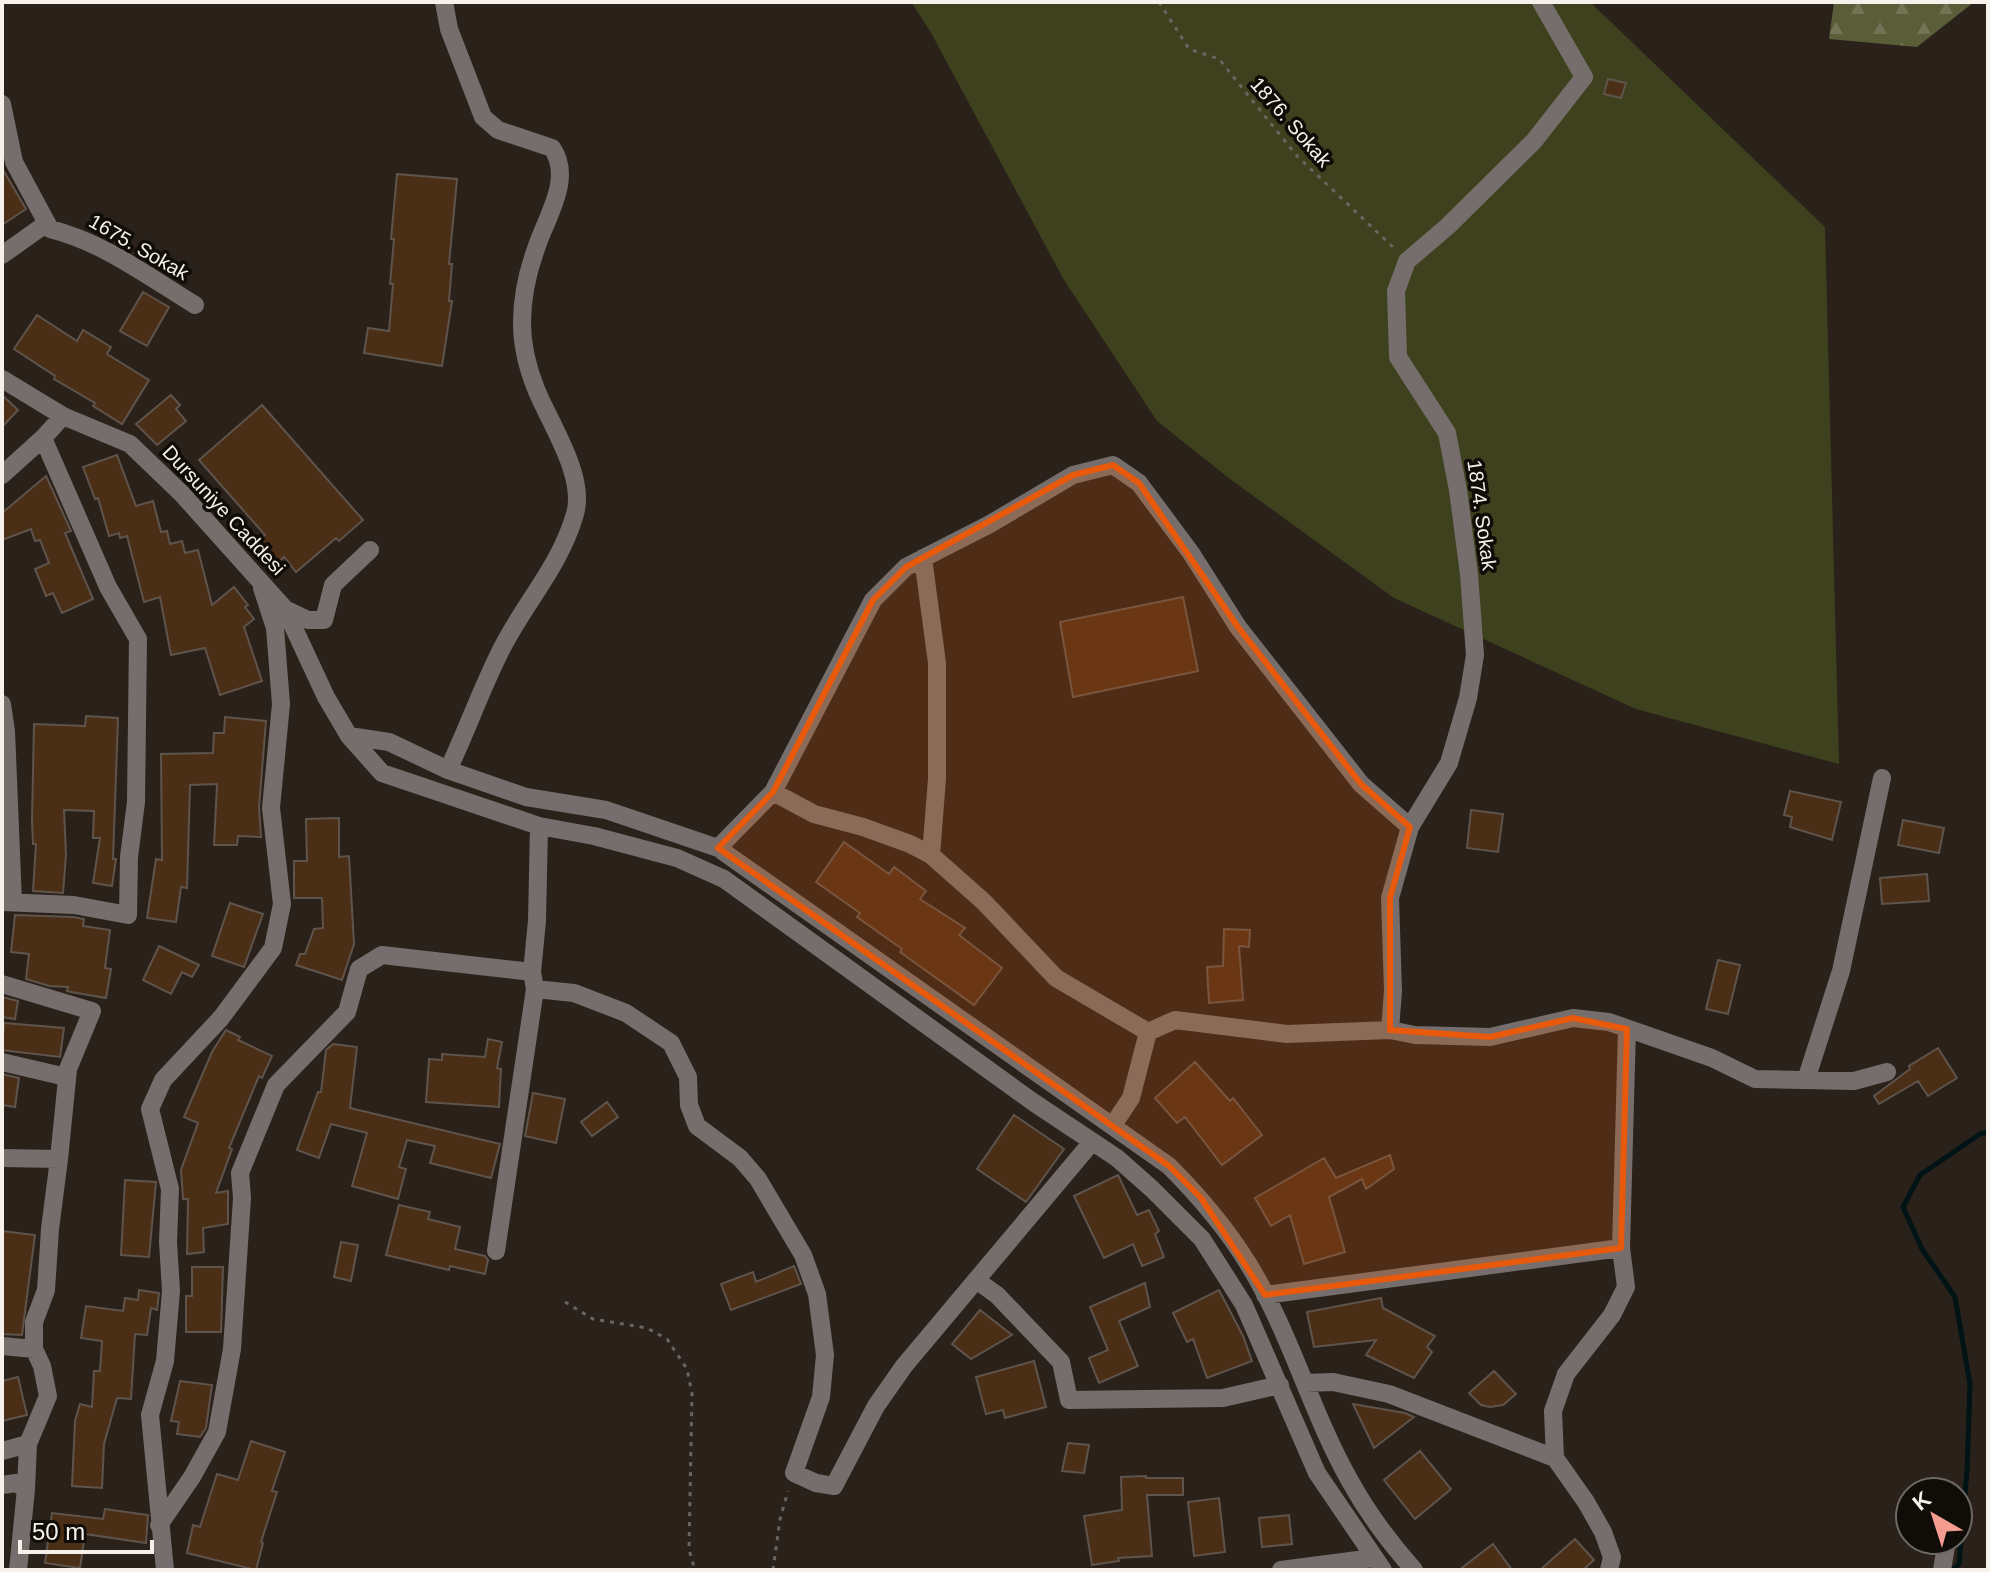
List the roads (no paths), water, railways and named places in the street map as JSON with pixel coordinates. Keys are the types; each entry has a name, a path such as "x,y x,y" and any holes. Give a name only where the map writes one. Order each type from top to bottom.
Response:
{"street":[{"path":"444,2 449,29 483,117 498,130 552,148 560,163 557,194 536,247 525,289 522,325 535,388 558,434 579,496 575,515 554,568 503,646 448,770"},
{"name":"1874. Sokak","path":"1390,1030 1393,991 1390,898 1410,827 1449,763 1468,698 1475,655 1469,574 1447,433 1398,357 1396,291 1407,261 1448,226 1534,141 1584,77 1541,2"},
{"path":"2,104 14,162 47,223 2,255"},
{"name":"1675. Sokak","path":"47,223 50,229 72,234 104,250 195,305"},
{"name":"Dursuniye Caddesi","path":"2,379 63,416 130,444 182,494 285,609 326,697 349,736 382,773 539,826 594,836 677,858 724,879 1033,1102 1117,1158 1202,1239 1244,1305 1317,1473 1378,1564"},
{"path":"2,475 63,416"},
{"path":"2,704 6,731 7,902 74,905 128,915 129,857 136,802 138,639 108,587 43,438"},
{"path":"718,848 773,792 873,600 906,567 990,524 1073,475 1113,465 1139,483 1191,553 1238,627 1361,784 1410,827"},
{"path":"285,609 308,620 324,620 333,585 370,550"},
{"path":"923,558 937,663 937,779 931,855"},
{"path":"165,1570 150,1415 165,1361 171,1291 168,1242 170,1189 150,1109 163,1080 221,1018 273,948 282,904 271,808 281,704 275,628 258,578"},
{"path":"349,736 389,742 448,770 526,797 606,810 718,848 1169,1166 1201,1198 1249,1265 1287,1338 1351,1483 1414,1570"},
{"path":"1806,1080 1841,971 1882,778"},
{"path":"773,792 814,814 863,827 931,855 984,902 1056,978 1148,1032"},
{"path":"496,1251 534,980 539,826"},
{"path":"159,1525 192,1477 217,1432 232,1349 242,1198 240,1173 276,1085 347,1012 359,969 382,955 534,980 626,1013 671,1043 688,1077 689,1105 697,1126 740,1158 758,1179 803,1255 817,1294 825,1355 821,1397 794,1473 816,1483 834,1486 876,1406 904,1366 1092,1142"},
{"path":"2,984 92,1011 66,1077 46,1290 34,1322 34,1349 42,1366 48,1396 28,1444 18,1570"},
{"path":"1148,1032 1175,1020 1287,1034 1390,1030 1415,1035 1490,1037 1573,1018 1609,1022 1712,1058 1755,1079 1854,1081 1887,1072"},
{"path":"1609,1570 1612,1557 1603,1532 1555,1458 1553,1411 1566,1374 1612,1315 1626,1287 1621,1248 1627,1029"},
{"path":"1113,1125 1131,1098 1148,1032"},
{"path":"2,1062 66,1077"},
{"path":"2,1158 59,1159"},
{"path":"1265,1295 1621,1248"},
{"path":"976,1280 997,1295 1061,1362 1069,1400 1223,1398 1280,1385"},
{"path":"2,1346 34,1349"},
{"path":"1305,1383 1333,1382 1389,1394 1555,1458"},
{"path":"2,1451 28,1444"},
{"path":"2,1485 16,1483 26,1489"},
{"path":"1281,1570 1378,1564"}],"waterway":[{"path":"1953,1570 1959,1564 1970,1384 1955,1297 1922,1249 1903,1207 1920,1175 1980,1134 1988,1132"}]}
